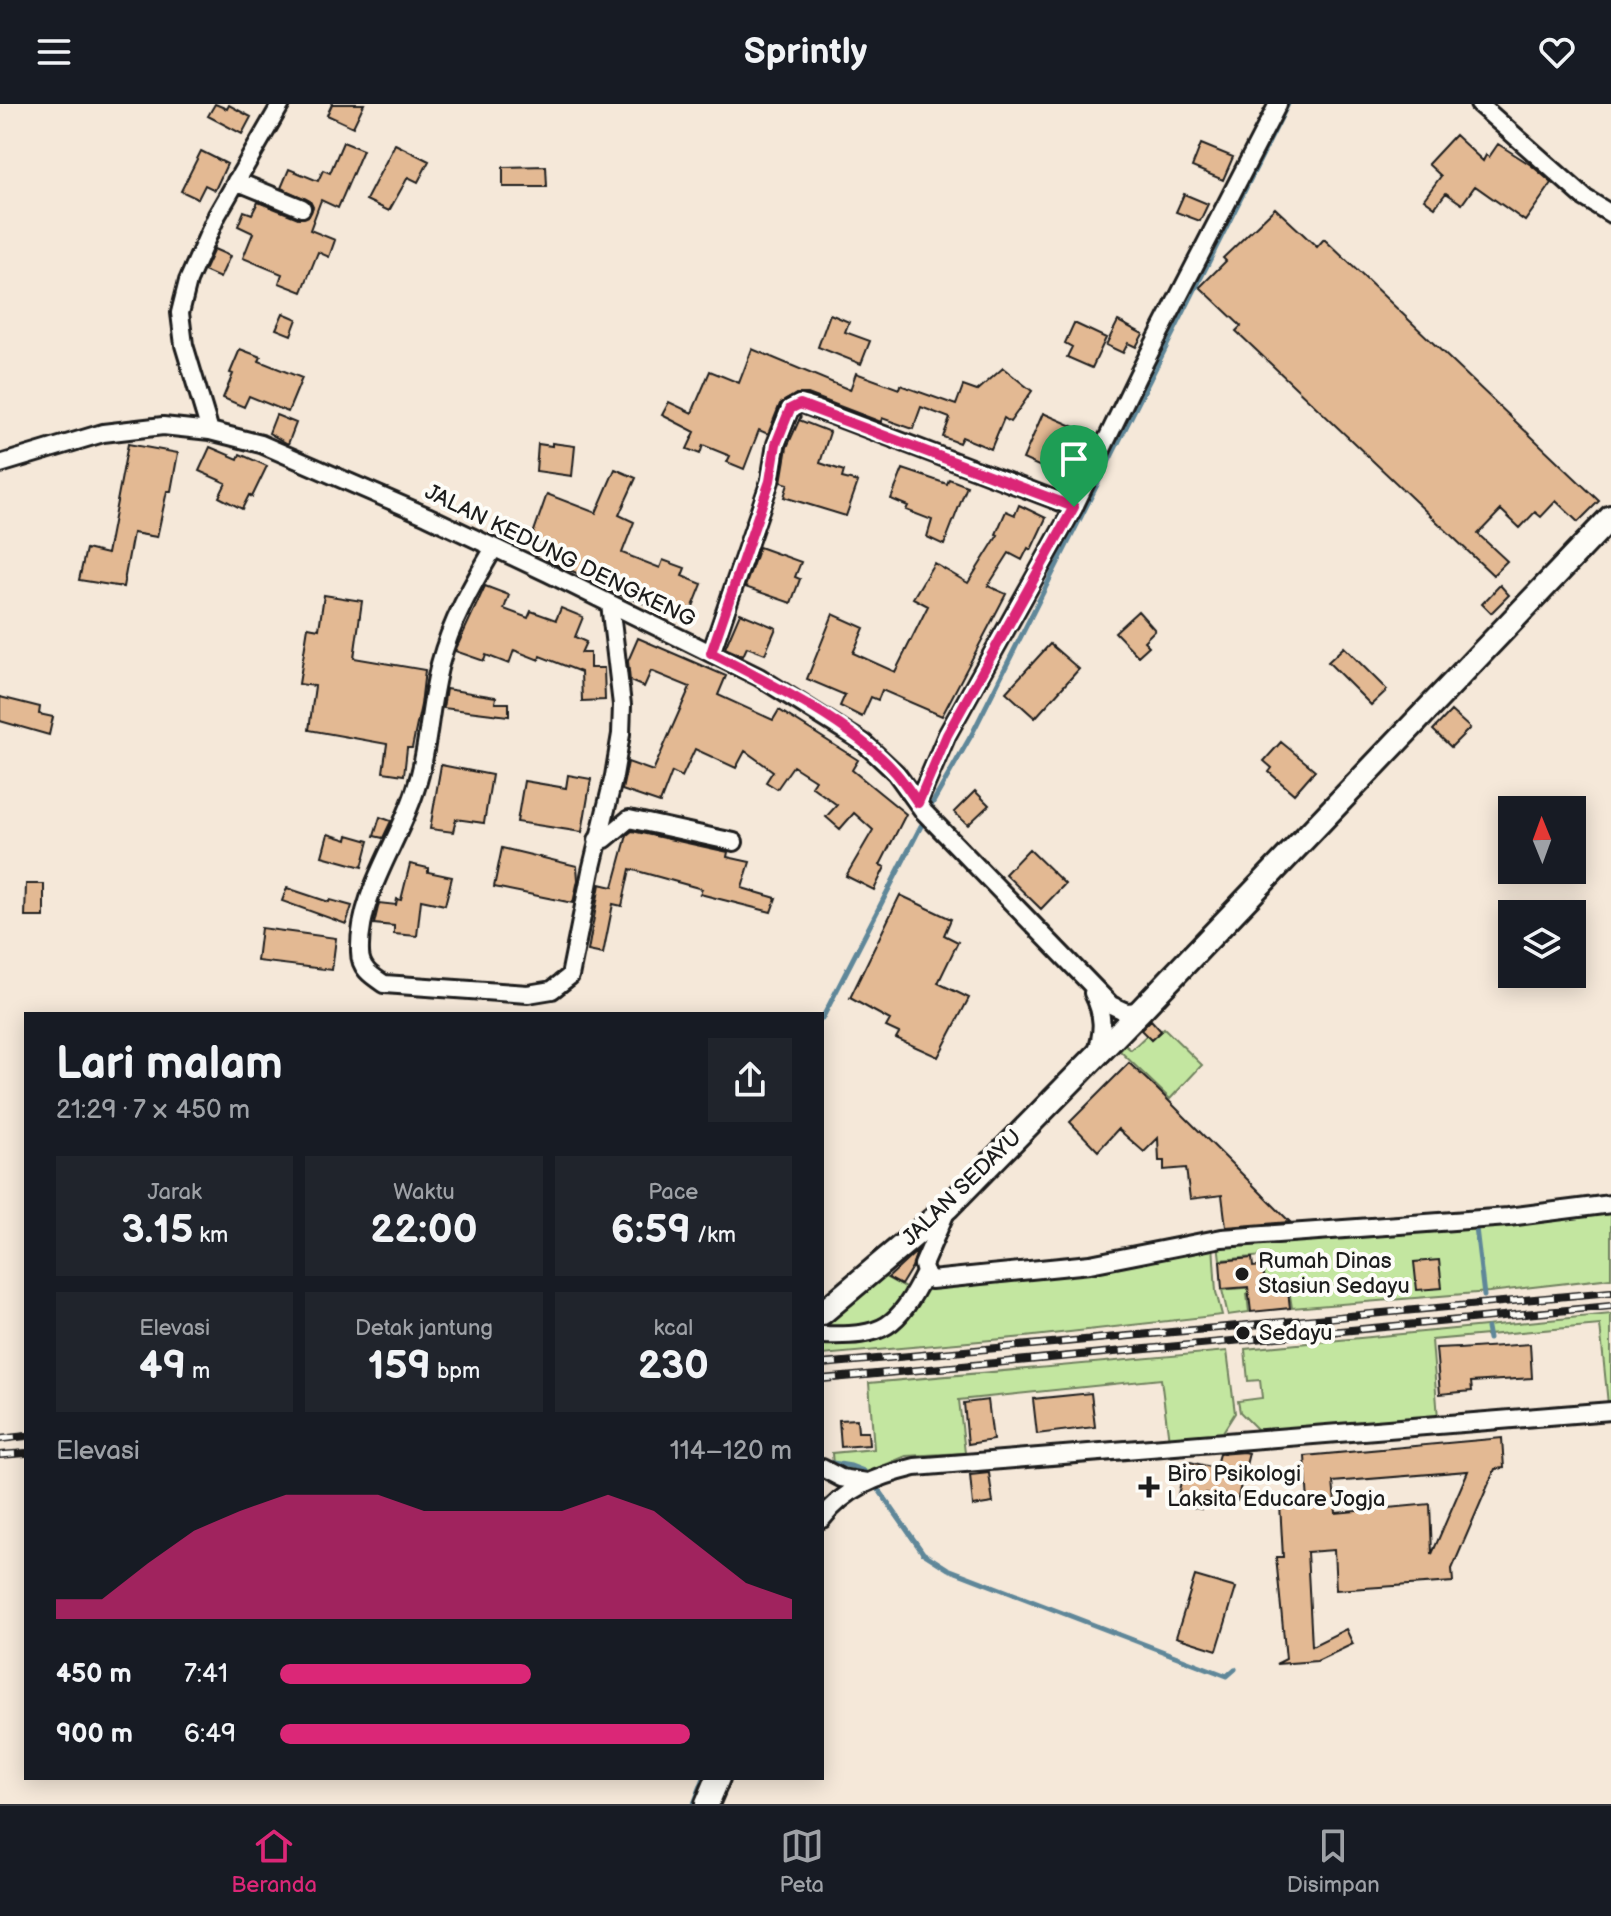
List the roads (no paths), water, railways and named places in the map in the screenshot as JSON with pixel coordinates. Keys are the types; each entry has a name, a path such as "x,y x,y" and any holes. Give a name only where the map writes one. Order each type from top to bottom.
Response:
{"street":[{"path":"210,431 184,345 180,313 188,281 236,181 281,104"},
{"path":"918,803 947,735 1074,507 1138,375 1278,104"},
{"path":"1479,104 1585,198 1611,214"},
{"path":"236,181 302,208"},
{"path":"711,653 770,481 776,444 794,406 805,405 1074,507"},
{"name":"JALAN KEDUNG DENGKENG","path":"0,464 103,433 163,426 210,431 261,444 494,548 759,677 864,743 896,773 924,812 1087,981 1119,1010 1140,1011"},
{"name":"JALAN SEDAYU","path":"824,1311 948,1207 1140,1011 1611,517"},
{"path":"494,548 452,622 439,666 418,780 362,921 359,955 366,972 384,984 478,993 528,994 552,990 570,976 621,734 622,705 610,604"},
{"path":"597,840 605,839 629,819 734,842"},
{"path":"1087,981 1103,1021 1096,1055"},
{"path":"925,1273 931,1280 941,1280 1090,1264 1222,1238 1508,1217 1611,1204"},
{"path":"824,1335 874,1332 891,1325 911,1300 925,1273 926,1255 948,1207"},
{"path":"824,1517 841,1498 867,1482 915,1467 1611,1411"},
{"path":"824,1469 841,1478 867,1482"},
{"path":"707,1804 717,1780"}],"waterway":[{"path":"932,804 972,734 1288,104"},
{"path":"824,1015 921,826"},
{"path":"1476,1228 1484,1296"},
{"path":"1487,1328 1489,1339"},
{"path":"827,1462 864,1471"},
{"path":"877,1487 923,1553 948,1569 1227,1676 1235,1669"},
{"path":"694,1804 703,1780"}],"railway":[{"path":"824,1364 1611,1292"},
{"path":"824,1379 1611,1306"},
{"path":"0,1439 24,1436"},
{"path":"0,1455 24,1453"}],"place":[{"name":"Rumah Dinas Stasiun Sedayu","path":"1242,1274"},
{"name":"Sedayu","path":"1243,1333"},
{"name":"Biro Psikologi Laksita Educare Jogja","path":"1149,1487"}]}
